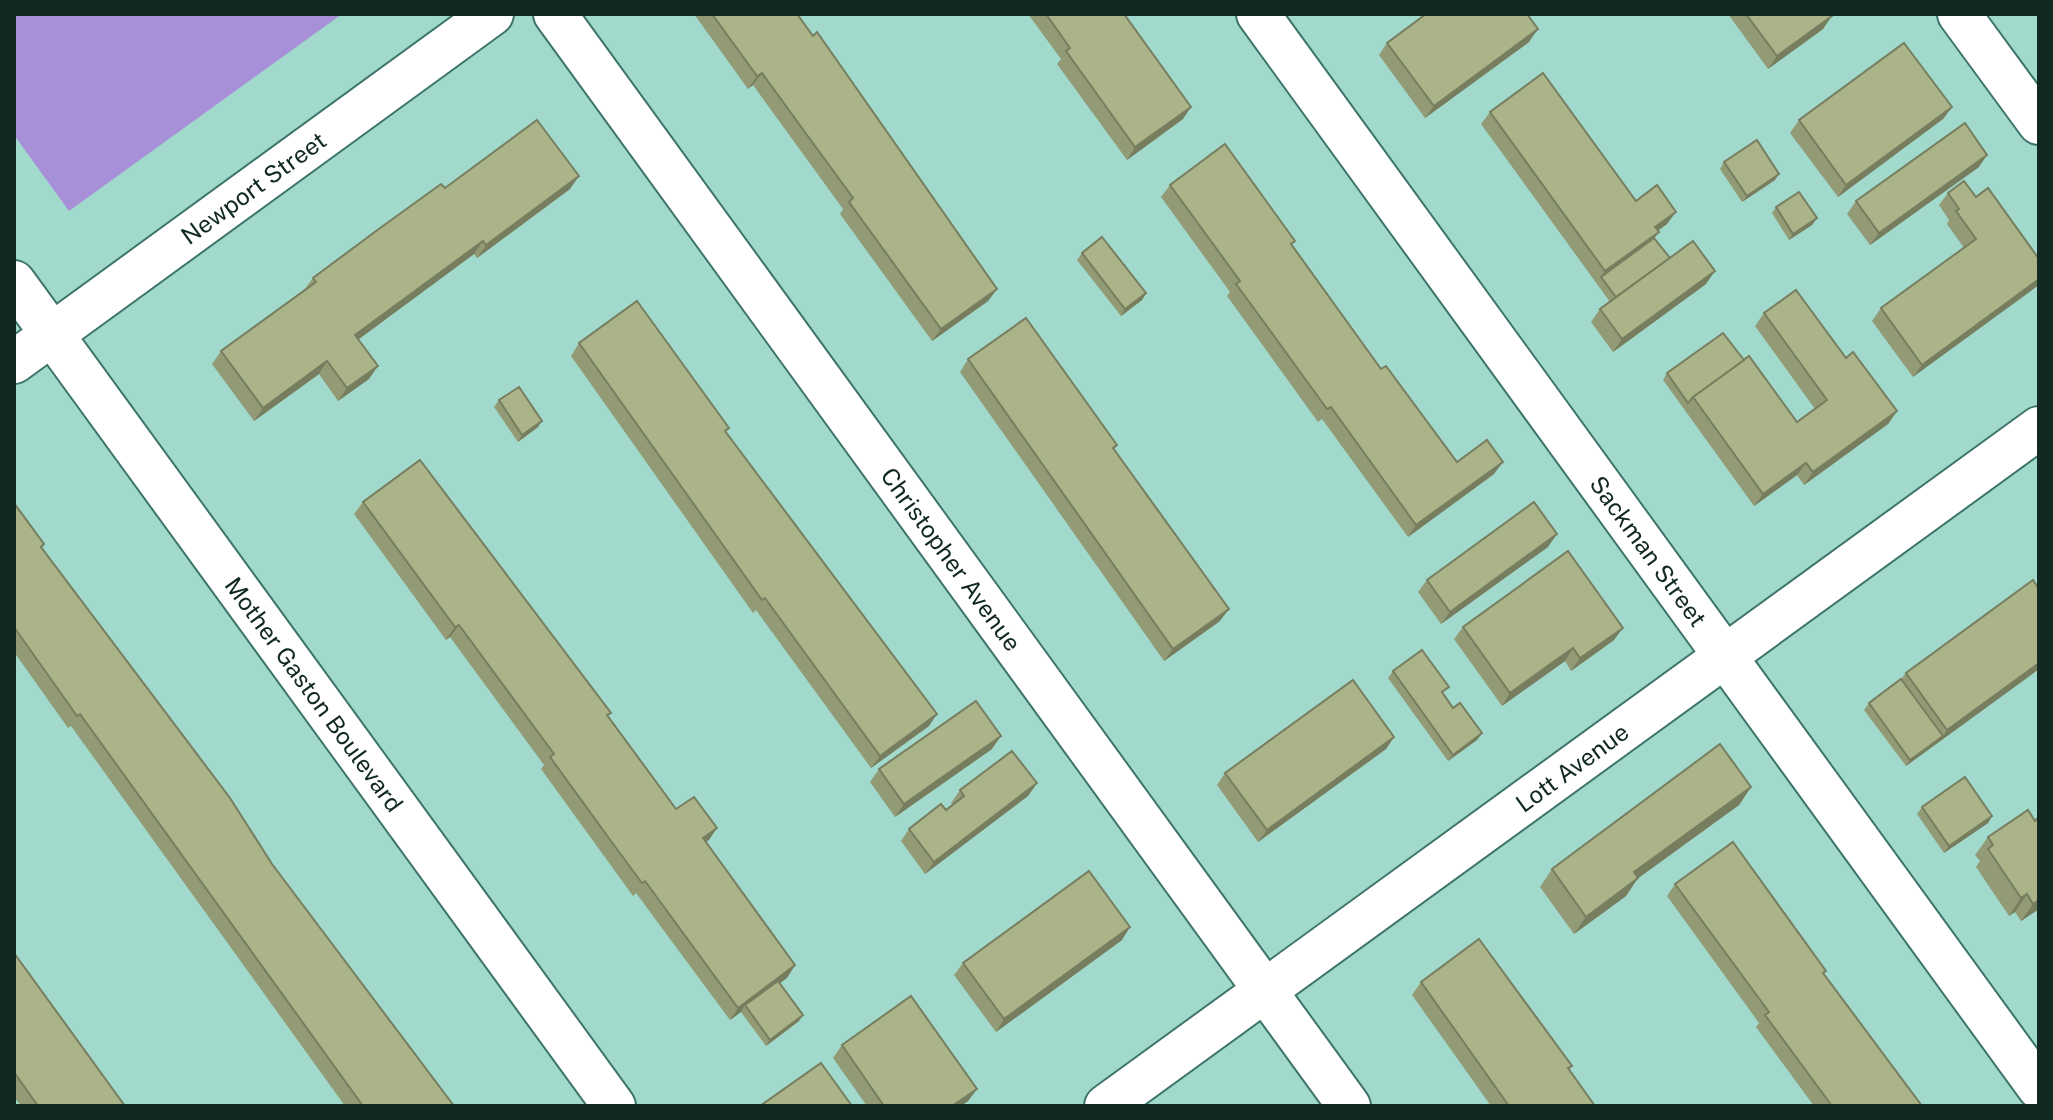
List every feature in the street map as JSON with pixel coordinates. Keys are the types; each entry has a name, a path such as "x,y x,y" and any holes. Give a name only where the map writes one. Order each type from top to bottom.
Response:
{"street":[{"name":"Newport Street","path":"14,362 492,14"},
{"name":"Christopher Avenue","path":"555,14 1349,1106"},
{"name":"Sackman Street","path":"1258,14 2039,1088"},
{"path":"1959,14 2039,123"},
{"name":"Mother Gaston Boulevard","path":"14,282 614,1106"},
{"name":"Lott Avenue","path":"1106,1106 2039,428"}],"shaded area":[{"path":"14,14 342,14 69,211 14,135"}],"building":[{"path":"712,14 797,14 813,36 817,32 997,289 941,329 849,202 853,198 762,73 757,76"},
{"path":"1046,14 1124,14 1191,107 1135,147 1066,51 1070,48"},
{"path":"1426,14 1527,14 1538,29 1434,106 1387,43"},
{"path":"1746,14 1830,14 1832,16 1777,56"},
{"path":"1904,43 1952,107 1846,185 1799,120"},
{"path":"1543,73 1636,201 1657,185 1676,212 1655,227 1659,232 1605,271 1490,112"},
{"path":"537,120 579,176 486,245 483,241 355,335 378,366 347,388 327,361 263,408 221,351 316,282 313,278 376,231 441,184 445,188"},
{"path":"1965,123 1987,155 1879,233 1856,201"},
{"path":"1757,140 1779,174 1747,196 1724,162"},
{"path":"1225,144 1295,241 1291,244 1381,369 1386,366 1457,462 1487,440 1503,462 1416,525 1331,407 1327,409 1236,284 1240,281 1170,185"},
{"path":"1964,181 1976,197 1988,188 2039,259 2039,279 1922,365 1881,308 1976,239 1956,211 1959,209 1948,193"},
{"path":"1799,192 1817,218 1793,234 1776,207"},
{"path":"1102,237 1146,293 1125,309 1082,253"},
{"path":"1654,238 1670,258 1616,297 1601,277"},
{"path":"1693,241 1715,271 1622,339 1600,309"},
{"path":"1796,290 1846,358 1853,352 1897,411 1813,472 1806,463 1763,494 1693,397 1749,356 1797,422 1827,400 1764,313"},
{"path":"637,301 729,428 725,431 937,714 880,756 765,598 762,600 579,343"},
{"path":"1026,318 1117,445 1113,448 1229,609 1173,649 968,359"},
{"path":"1723,333 1744,360 1688,403 1667,373"},
{"path":"519,387 542,421 522,435 499,400"},
{"path":"420,460 611,713 607,715 676,809 694,797 717,828 703,838 795,965 738,1008 645,881 642,883 619,852 550,757 554,754 459,625 455,627 363,502"},
{"path":"1534,502 1557,534 1450,612 1427,580"},
{"path":"14,503 44,544 41,547 230,798 272,864 454,1106 363,1106 80,714 77,716 14,627"},
{"path":"1568,551 1623,628 1580,658 1573,648 1510,693 1463,627"},
{"path":"2033,580 2039,589 2039,663 1947,730 1906,673"},
{"path":"1422,650 1449,687 1442,692 1453,708 1460,703 1482,733 1453,755 1393,671"},
{"path":"1901,679 1943,736 1910,760 1869,703"},
{"path":"1353,680 1394,737 1267,830 1225,773"},
{"path":"976,701 1001,736 904,804 879,769"},
{"path":"1720,744 1751,787 1634,872 1638,878 1586,917 1552,869"},
{"path":"1012,751 1037,783 934,862 909,829 941,804 946,810 964,796 960,790"},
{"path":"1965,777 1992,816 1949,846 1922,807"},
{"path":"2028,810 2035,821 2039,816 2039,900 2033,904 2027,894 2021,898 1988,849 1993,845 1988,837"},
{"path":"1733,842 1826,971 1823,973 1922,1106 1832,1106 1765,1015 1769,1012 1675,884"},
{"path":"1089,871 1130,927 1004,1019 963,963"},
{"path":"1479,939 1572,1066 1568,1068 1595,1106 1509,1106 1421,982"},
{"path":"14,953 125,1106 38,1106 14,1072"},
{"path":"778,981 803,1015 770,1040 745,1005"},
{"path":"911,996 977,1089 952,1106 884,1106 842,1045"},
{"path":"821,1063 852,1106 760,1106"}]}
